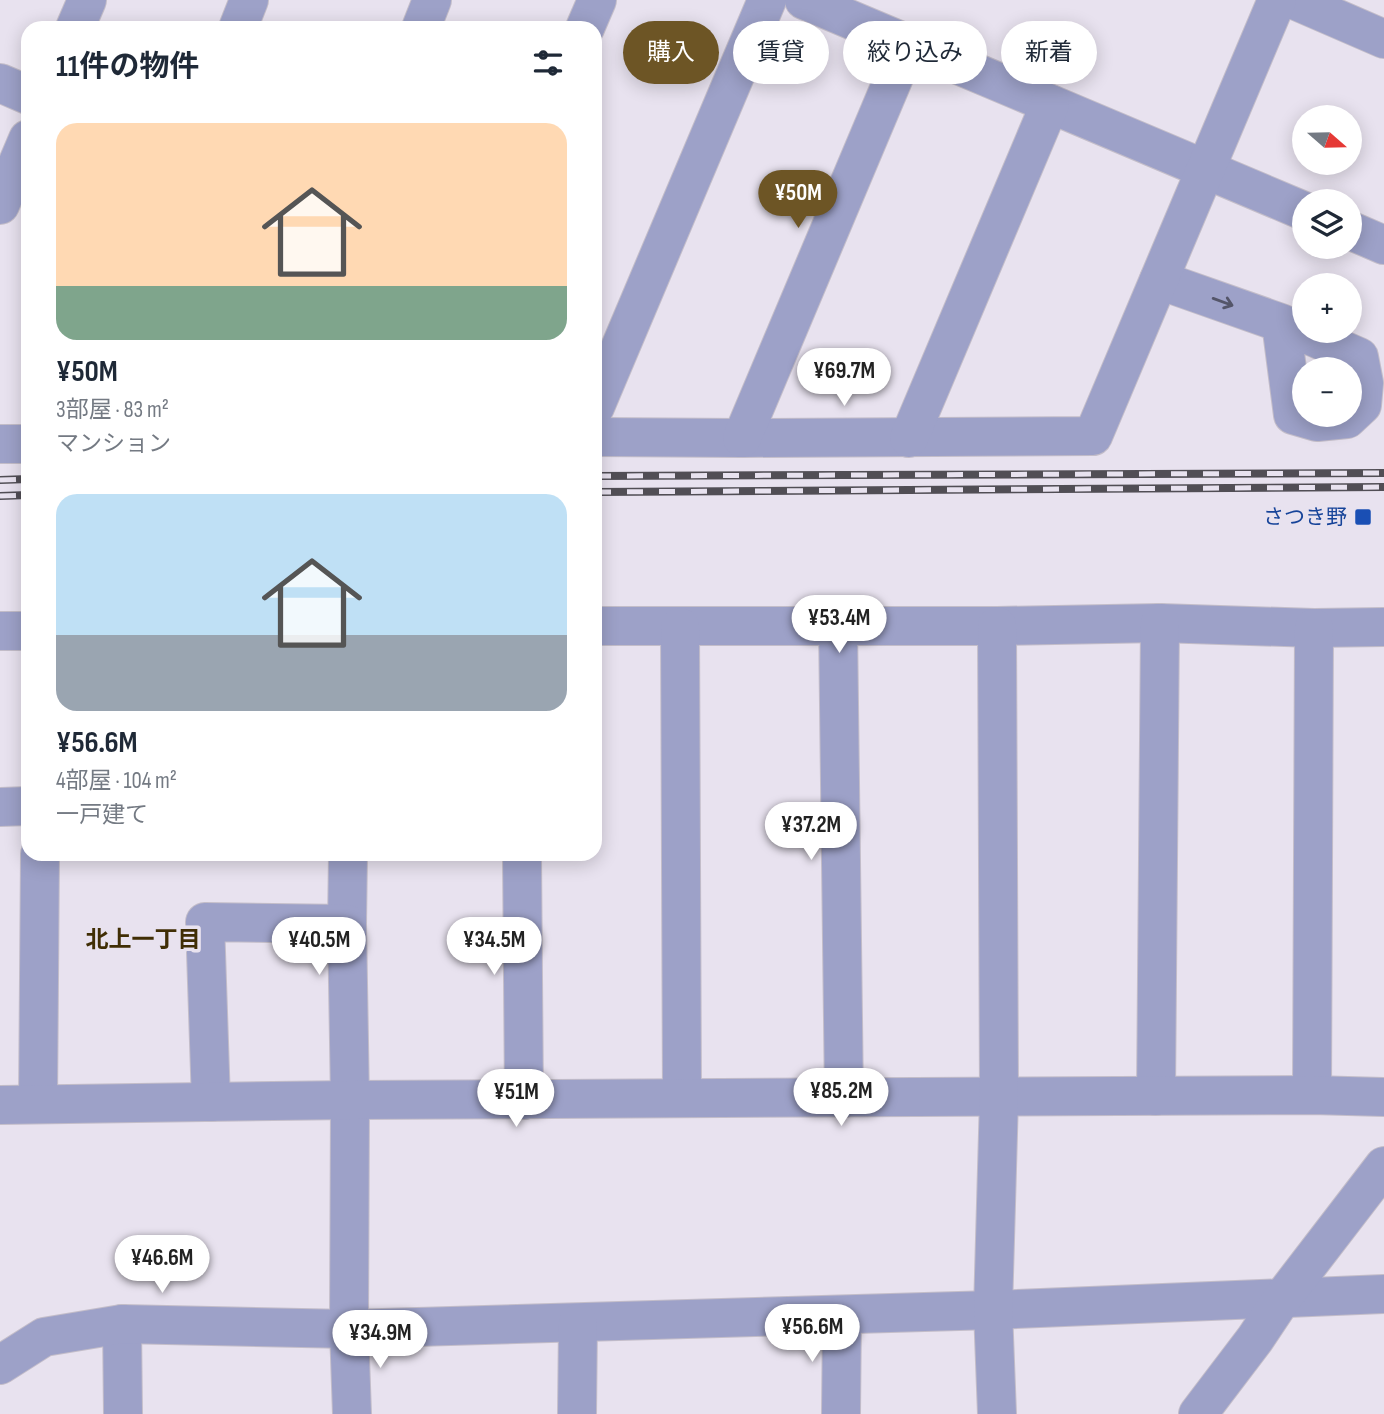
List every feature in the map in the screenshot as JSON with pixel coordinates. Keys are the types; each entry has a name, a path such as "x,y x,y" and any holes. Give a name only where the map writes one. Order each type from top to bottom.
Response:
{"street":[{"path":"78,21 86,0"},
{"path":"241,21 249,0"},
{"path":"424,21 432,0"},
{"path":"588,21 597,0"},
{"path":"602,390 767,0"},
{"path":"804,0 854,21"},
{"path":"602,437 1093,436 1277,0"},
{"path":"1294,0 1384,39"},
{"path":"987,77 1292,206"},
{"path":"0,83 21,92"},
{"path":"742,438 891,84"},
{"path":"909,438 1050,104"},
{"path":"0,205 21,156"},
{"path":"1362,236 1384,245"},
{"path":"1159,280 1281,323"},
{"path":"0,444 21,444"},
{"path":"1156,1096 1160,623"},
{"path":"602,626 1160,623 1314,628 1384,627"},
{"path":"838,625 844,1098"},
{"path":"997,626 999,1098 993,1310 997,1414"},
{"path":"680,627 682,1098"},
{"path":"1312,1095 1314,628"},
{"path":"0,631 21,631"},
{"path":"0,807 21,806"},
{"path":"38,1104 40,861"},
{"path":"348,861 349,1329 352,1414"},
{"path":"522,861 524,1100"},
{"path":"211,1102 205,922 347,924"},
{"path":"0,1105 682,1098 1312,1095 1384,1097"},
{"path":"1198,1414 1384,1166"},
{"path":"0,1365 44,1337 122,1324 349,1329 993,1310 1384,1294"},
{"path":"841,1414 842,1315"},
{"path":"577,1414 578,1323"},
{"path":"122,1324 123,1414"}],"railway":[{"path":"602,476 1384,473"},
{"path":"0,480 21,479"},
{"path":"602,492 1384,487"},
{"path":"0,496 21,495"}],"place":[{"name":"さつき野","path":"1363,517"}],"district":[{"name":"北上一丁目","path":"143,939"}]}
